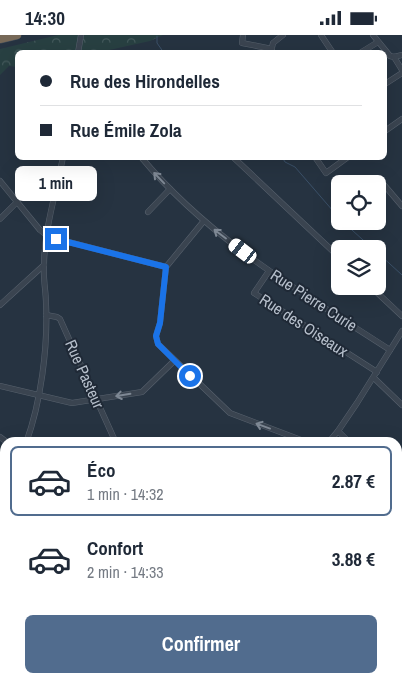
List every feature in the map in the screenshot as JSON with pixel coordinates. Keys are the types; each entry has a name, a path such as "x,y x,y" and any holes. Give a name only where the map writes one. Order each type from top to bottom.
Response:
{"highway":[{"path":"0,39 17,35"}],"street":[{"path":"78,50 80,35"},
{"path":"243,35 242,43 268,50"},
{"path":"272,50 273,43 283,35"},
{"path":"321,35 331,50"},
{"path":"373,35 383,50"},
{"path":"365,50 378,42"},
{"path":"387,53 394,57 402,71 387,82"},
{"path":"394,57 402,55"},
{"path":"387,130 402,119"},
{"path":"28,437 38,397 44,354 46,315 44,265 47,235 62,160"},
{"name":"Rue Pierre Curie","path":"144,160 203,221 269,271 390,350"},
{"path":"236,160 331,250"},
{"path":"317,160 326,173 344,160"},
{"path":"0,181 40,230 47,235 56,239 166,267"},
{"path":"386,187 402,205"},
{"path":"148,212 170,189"},
{"path":"0,219 17,202"},
{"path":"203,221 166,267 160,323 156,339 158,344 230,413 293,437"},
{"path":"0,305 44,265"},
{"name":"Rue des Oiseaux","path":"269,271 254,293 377,372"},
{"path":"380,295 402,316"},
{"name":"Rue Pasteur","path":"46,315 60,319 113,437"},
{"path":"333,437 374,378 402,331"},
{"path":"0,387 38,397 72,403 142,392 174,361"},
{"path":"374,378 402,405"},
{"path":"338,431 344,437"}],"green space":[{"path":"58,35 163,35 150,41 109,50 15,50 15,67 9,66 0,75 0,49"}],"waterway":[{"path":"157,36 157,43 162,50"},
{"path":"284,160 295,167 331,209"},
{"path":"352,230 363,240"},
{"path":"386,260 402,275"}],"route":[{"path":"56,239 166,267 160,323 156,339 158,344 190,376"}]}
